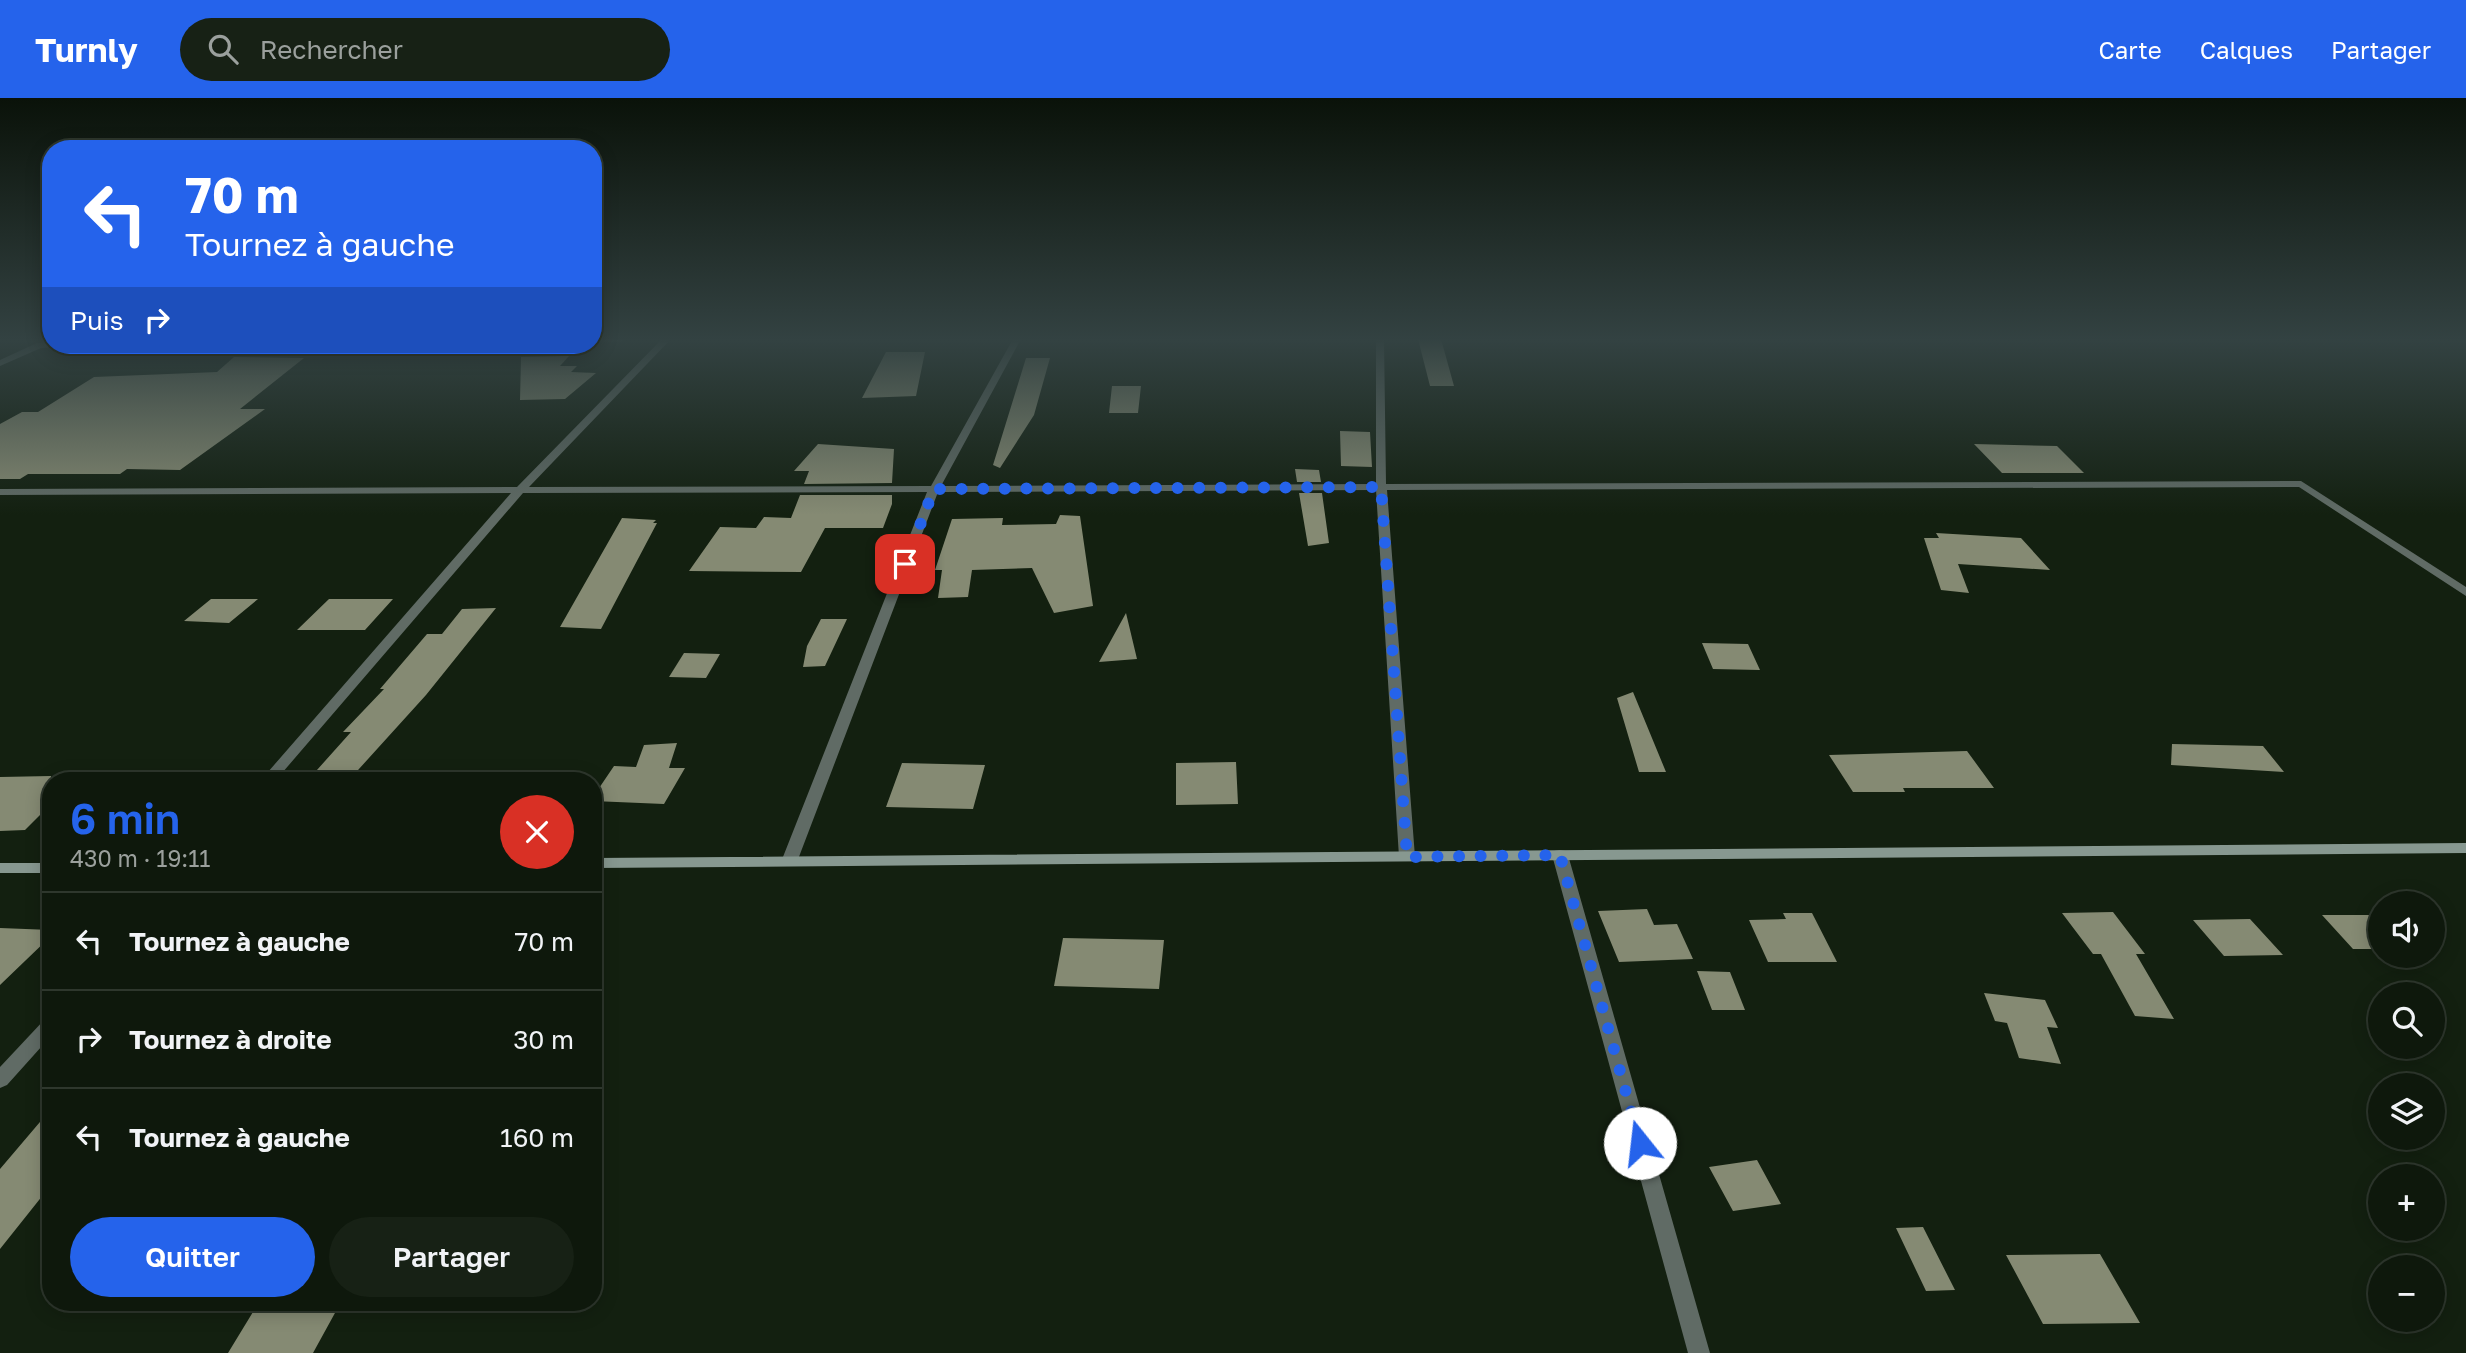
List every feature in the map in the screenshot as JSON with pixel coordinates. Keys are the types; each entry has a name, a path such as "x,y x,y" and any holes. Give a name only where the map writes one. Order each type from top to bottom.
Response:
{"main road":[{"path":"602,863 2466,848"},
{"path":"0,868 42,868"}],"street":[{"path":"275,772 520,490 610,398"},
{"path":"789,862 934,489 985,398"},
{"path":"1380,398 1381,487 1407,857"},
{"path":"0,492 2301,484 2466,592"},
{"path":"1560,855 1699,1353"},
{"path":"0,1080 42,1034"}],"building":[{"path":"61,398 254,398 240,409 265,409 180,470 127,469 120,474 28,474 20,479 0,479 0,424 22,412 38,412"},
{"path":"520,398 567,398 565,399 520,400"},
{"path":"1014,398 1039,398 1034,415 1000,468 993,465"},
{"path":"1111,398 1140,398 1138,413 1109,413"},
{"path":"1340,431 1370,432 1372,467 1341,466"},
{"path":"818,444 894,449 892,483 804,484 809,471 794,471"},
{"path":"1974,444 2057,446 2084,473 2002,473"},
{"path":"1295,469 1319,470 1321,482 1297,482"},
{"path":"1299,493 1322,493 1329,543 1308,546"},
{"path":"800,495 892,495 892,504 883,528 825,528 801,572 689,571 720,527 756,528 764,517 791,518"},
{"path":"1060,515 1080,516 1093,606 1054,613 1032,568 972,570 968,597 938,598 942,570 935,570 952,519 1003,518 1002,525 1056,524"},
{"path":"622,518 656,520 653,523 657,523 601,629 560,627"},
{"path":"1936,533 2021,538 2050,570 1958,564 1969,593 1941,590 1924,538 1939,538"},
{"path":"211,599 258,599 229,623 184,621"},
{"path":"329,599 393,599 365,630 297,630"},
{"path":"496,608 426,695 356,772 315,772 351,732 343,732 384,689 380,689 427,634 442,634 462,609"},
{"path":"1126,613 1137,659 1099,662"},
{"path":"821,619 847,619 825,666 803,667 807,646"},
{"path":"1702,643 1748,644 1760,670 1713,669"},
{"path":"684,653 720,654 706,678 669,677"},
{"path":"1633,692 1666,772 1639,772 1617,698"},
{"path":"677,743 669,768 685,768 664,804 602,801 602,784 614,766 636,767 644,745"},
{"path":"2172,744 2263,746 2284,772 2171,765"},
{"path":"1967,751 1994,788 1903,788 1905,792 1853,792 1829,755"},
{"path":"1236,762 1238,804 1176,805 1176,763"},
{"path":"902,763 985,765 973,809 886,807"},
{"path":"42,776 42,813 25,830 0,831 0,777"},
{"path":"1647,909 1654,925 1677,924 1693,959 1619,962 1598,911"},
{"path":"2113,912 2145,954 2136,954 2174,1019 2135,1016 2101,954 2093,954 2062,913"},
{"path":"1783,913 1812,913 1837,962 1768,962 1749,920 1786,919"},
{"path":"2322,915 2368,915 2368,949 2353,949"},
{"path":"2250,919 2283,955 2224,956 2193,920"},
{"path":"0,928 42,930 42,945 0,985"},
{"path":"1063,938 1164,940 1159,989 1054,986"},
{"path":"1697,971 1730,972 1745,1010 1712,1010"},
{"path":"1984,993 2045,1000 2058,1028 2047,1027 2061,1064 2019,1058 2007,1023 1995,1021"},
{"path":"42,1120 42,1196 0,1249 0,1169"},
{"path":"1757,1160 1781,1204 1733,1211 1709,1167"},
{"path":"1923,1227 1955,1290 1926,1291 1896,1228"},
{"path":"2100,1254 2140,1323 2043,1324 2006,1255"},
{"path":"254,1311 336,1311 313,1353 228,1353"}],"route":[{"path":"905,564 934,489 1381,487 1407,857 1560,855 1640,1143"}]}
